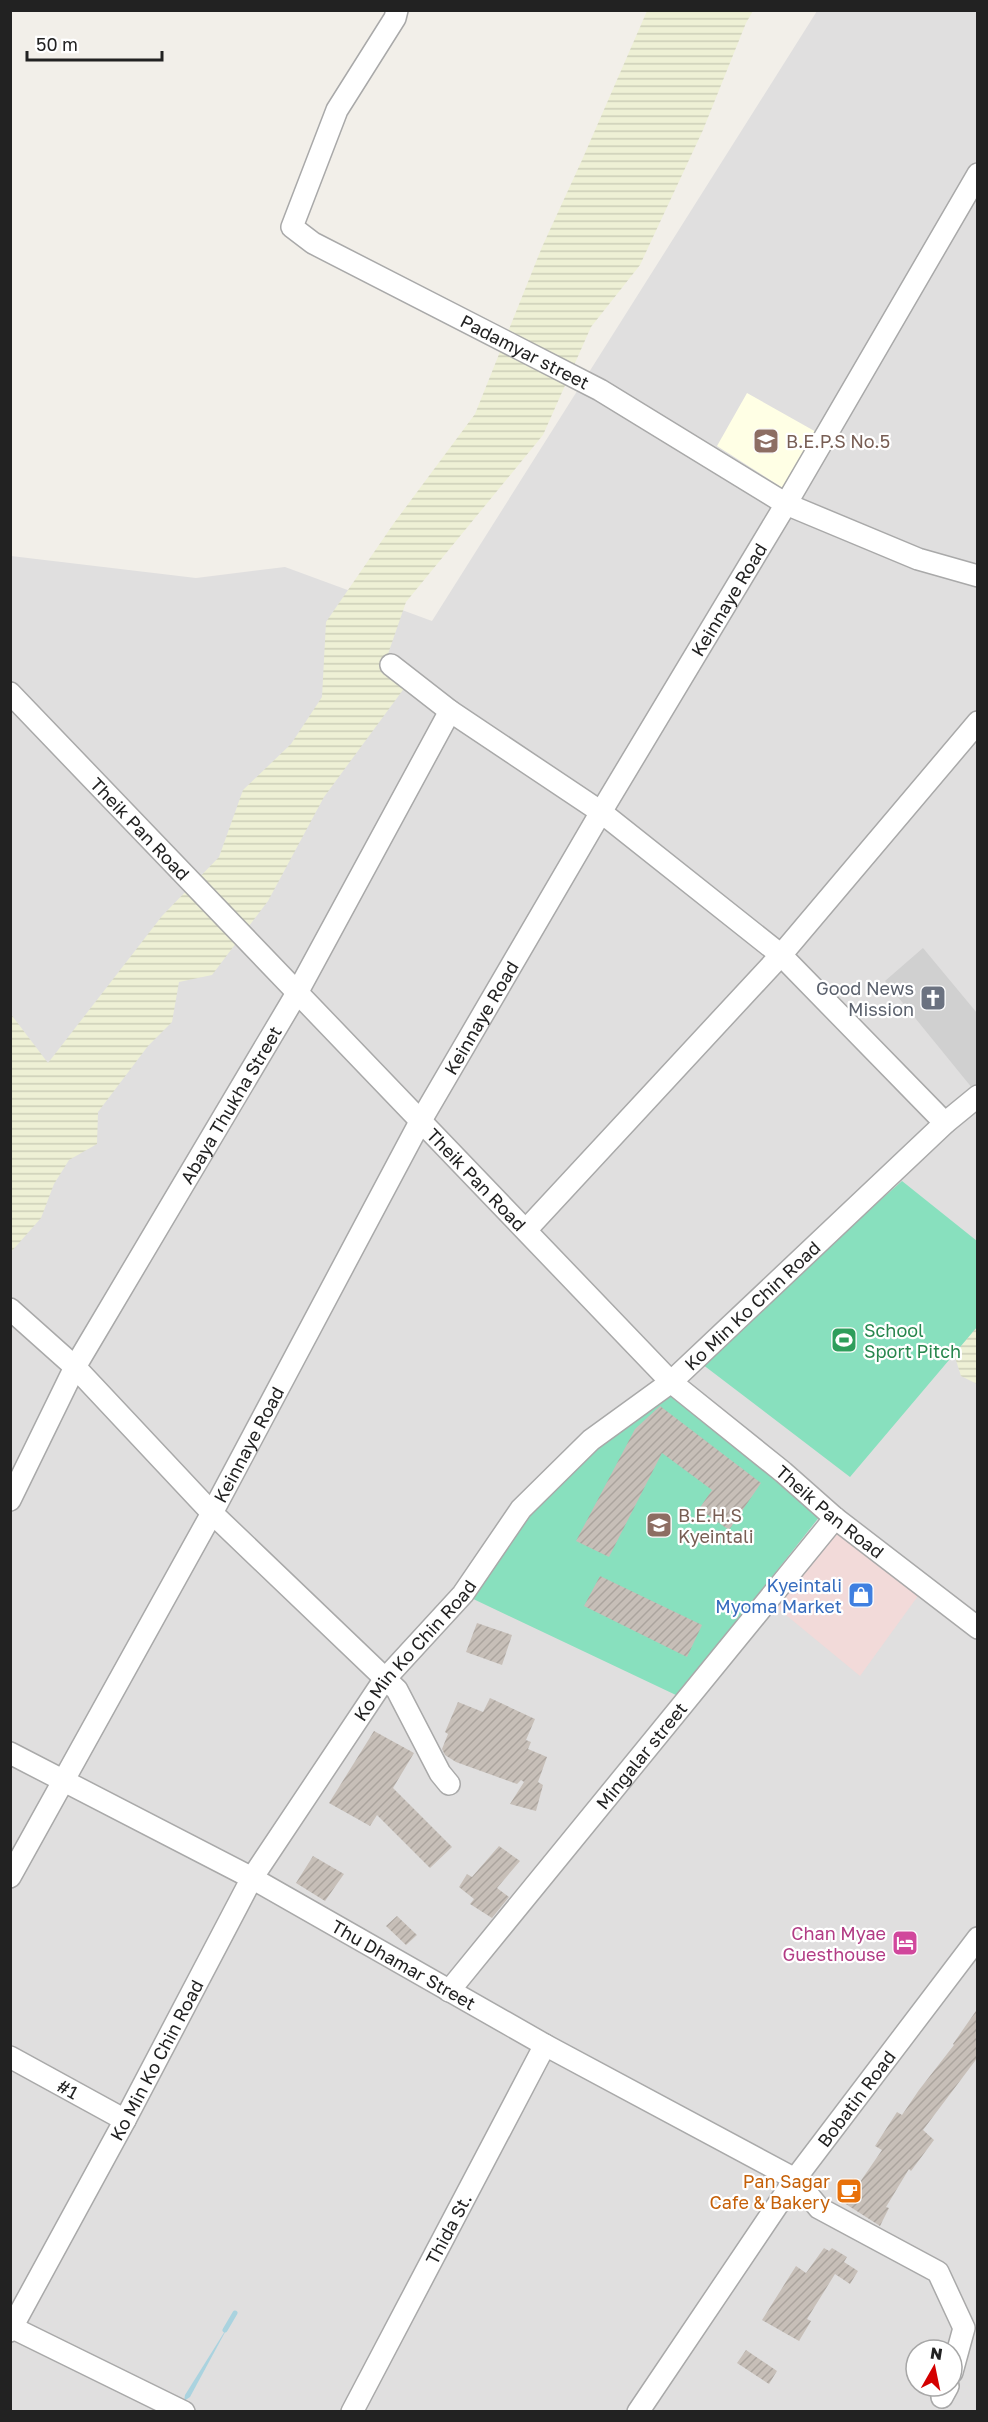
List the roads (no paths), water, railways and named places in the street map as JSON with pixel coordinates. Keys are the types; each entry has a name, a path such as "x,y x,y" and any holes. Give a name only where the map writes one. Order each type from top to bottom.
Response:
{"street":[{"name":"Padamyar street","path":"397,10 395,18 337,110 292,227 313,243 600,390 786,504 918,559 978,576"},
{"name":"Keinnaye Road","path":"10,1877 212,1513 420,1122 601,812 786,504 978,174"},
{"path":"391,665 450,711 601,812 781,955 945,1123"},
{"name":"Theik Pan Road","path":"10,693 671,1382 783,1472 835,1518 978,1628"},
{"name":"Abaya Thukha Street","path":"10,1500 75,1367 297,993 450,711"},
{"path":"526,1230 781,955 978,722"},
{"name":"Ko Min Ko Chin Road","path":"12,2330 252,1878 384,1680 463,1594 521,1509 591,1440 671,1382 945,1123 978,1096"},
{"path":"10,1309 75,1367 212,1513 397,1690 440,1773 449,1784"},
{"name":"Mingalar street","path":"449,1991 835,1518"},
{"name":"Thu Dhamar Street","path":"10,1753 252,1878 544,2045 795,2179"},
{"name":"Bobatin Road","path":"638,2412 795,2179 978,1938"},
{"name":"Thida St.","path":"352,2412 544,2045"},
{"name":"#1","path":"10,2057 125,2120"},
{"path":"795,2179 819,2208 938,2272 964,2328 961,2338"},
{"path":"12,2330 184,2412"}],"water":[{"path":"230,2323 190,2397 184,2401 185,2395"}],"waterway":[{"path":"225,2330 235,2313"}],"place":[{"name":"B.E.P.S No.5","path":"766,441"},
{"name":"Good News Mission","path":"933,998"},
{"name":"School Sport Pitch","path":"844,1340"},
{"name":"B.E.H.S Kyeintali","path":"659,1525"},
{"name":"Kyeintali Myoma Market","path":"861,1595"},
{"name":"Chan Myae Guesthouse","path":"905,1943"},
{"name":"Pan Sagar Cafe & Bakery","path":"849,2191"}]}
